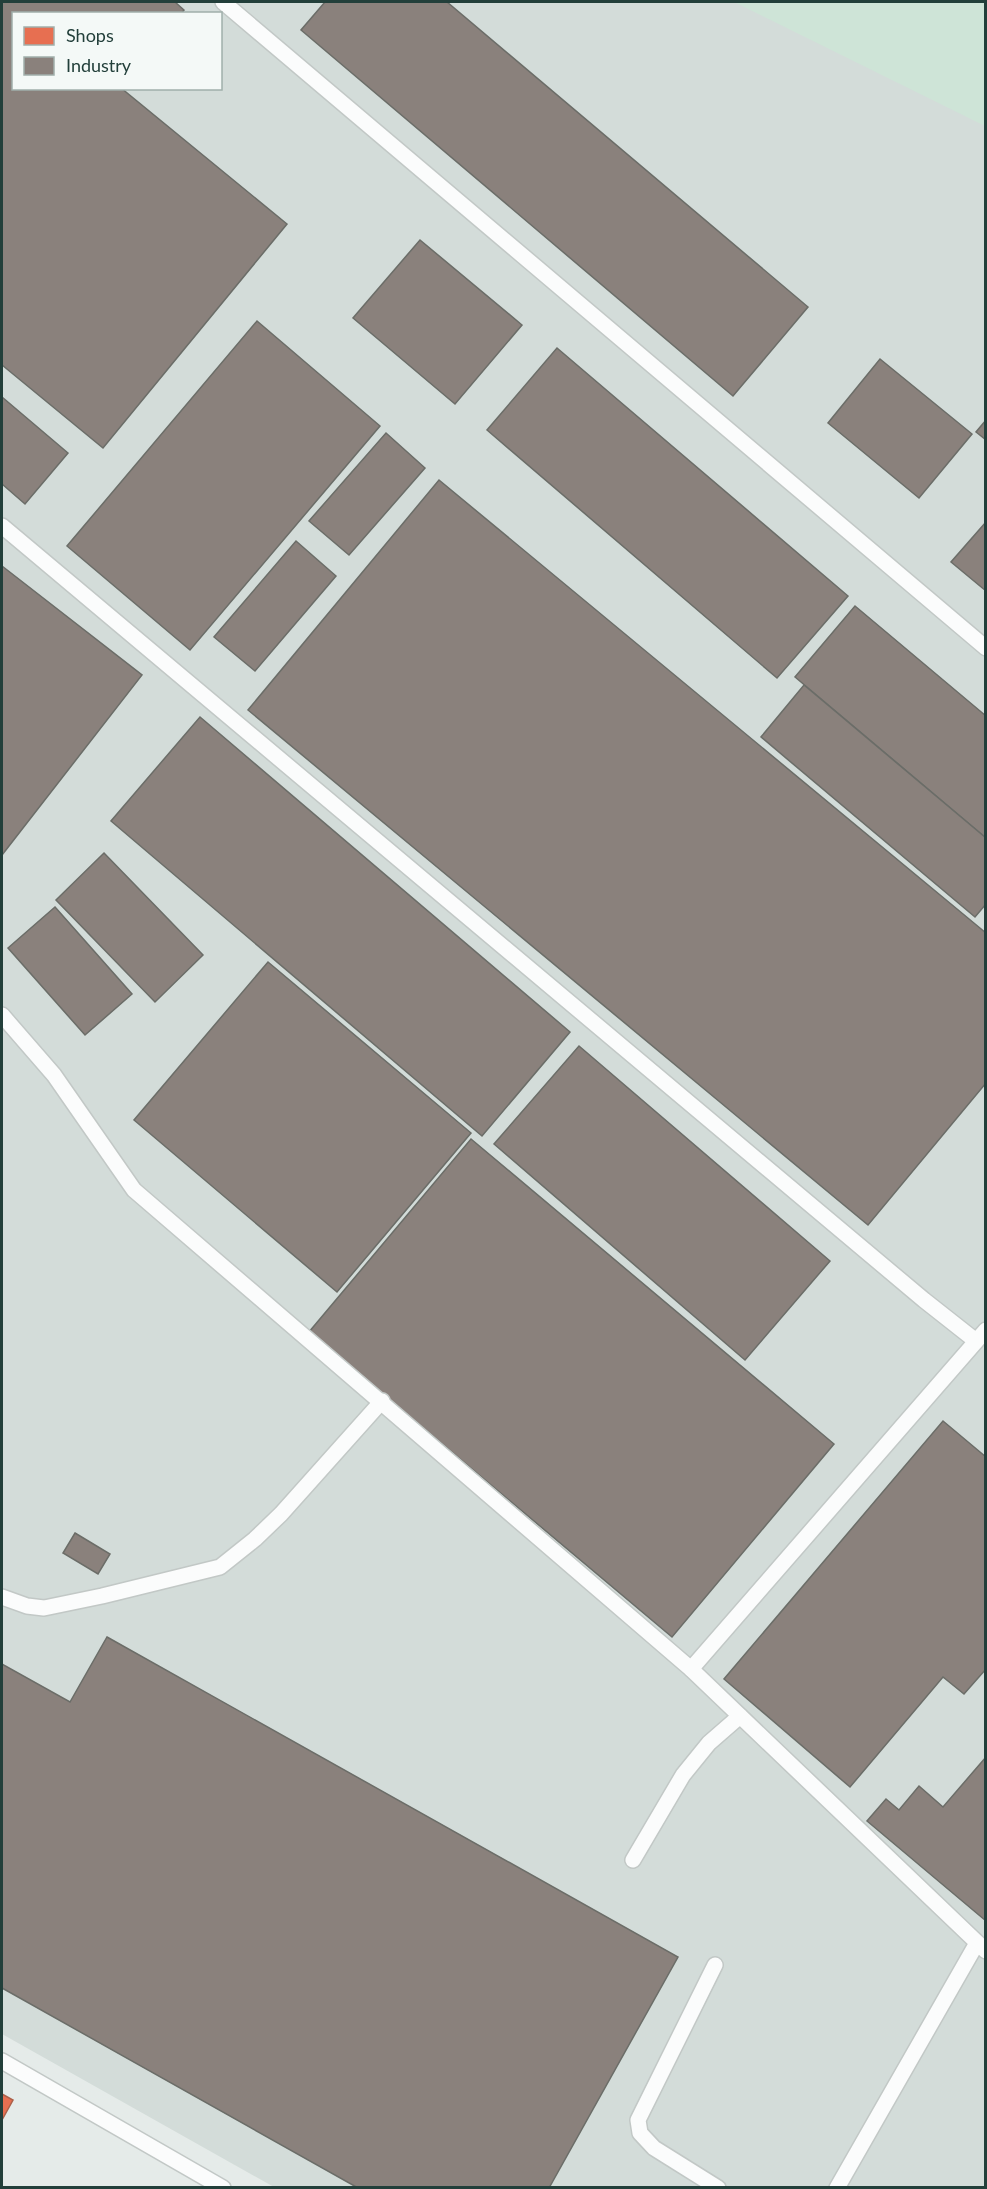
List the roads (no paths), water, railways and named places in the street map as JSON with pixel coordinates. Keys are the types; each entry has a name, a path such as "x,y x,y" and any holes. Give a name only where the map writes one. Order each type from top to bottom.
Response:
{"lane":[{"path":"223,2 986,648"},
{"path":"2,526 924,1300 981,1336 691,1669"},
{"path":"2,1015 54,1075 134,1190 691,1669 981,1947 837,2187"},
{"path":"2,1597 27,1606 44,1608 220,1567 255,1539 281,1514 382,1401"},
{"path":"633,1860 683,1775 709,1743 740,1716"},
{"path":"716,1965 638,2120 639,2133 654,2148 718,2187"},
{"path":"2,2061 223,2187"}]}
